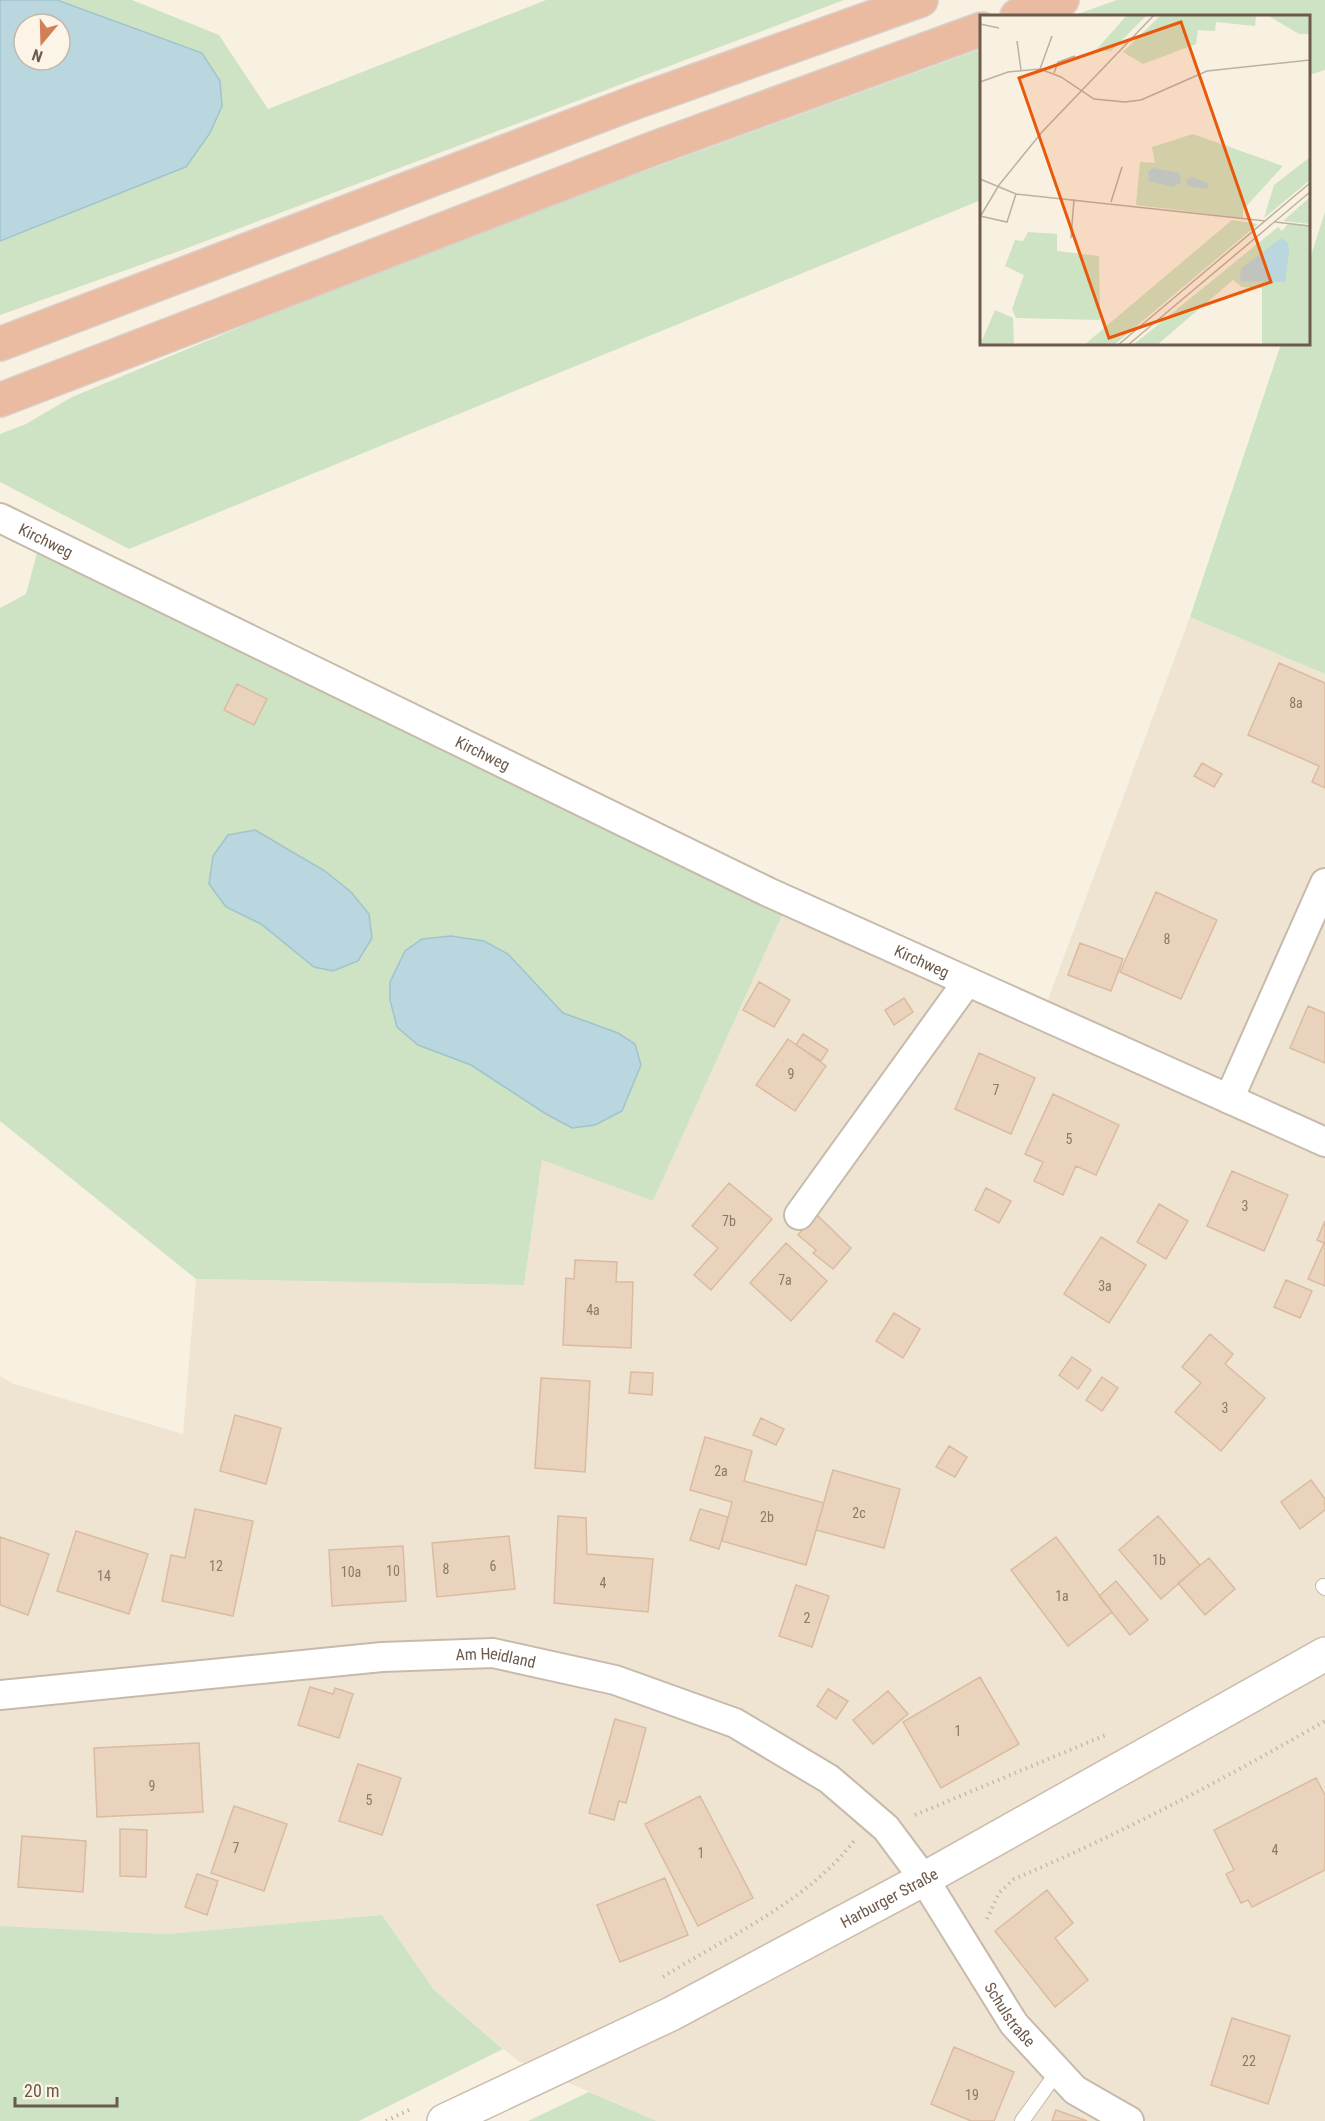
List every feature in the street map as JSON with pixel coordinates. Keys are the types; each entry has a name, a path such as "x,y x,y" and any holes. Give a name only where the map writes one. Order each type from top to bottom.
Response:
{"highway":[{"path":"0,345 633,103 921,0"},
{"path":"1020,15 1062,0"},
{"path":"0,400 652,148 980,29"}],"street":[{"name":"Kirchweg","path":"0,518 768,892 1325,1142"},
{"path":"1229,1099 1325,883"},
{"name":"Kirchweg","path":"799,1215 968,982"},
{"name":"Am Heidland","path":"0,1695 382,1656 493,1653 615,1680 735,1723 829,1779 886,1828 924,1879"},
{"name":"Harburger Straße","path":"444,2121 671,2014 924,1879 1325,1654"},
{"name":"Schulstraße","path":"924,1879 1014,2024 1075,2090 1129,2121"}],"lane":[{"path":"1022,2121 1058,2071"}],"path":[{"path":"972,1958 990,1948 987,1919 999,1893 1014,1879 1146,1818 1243,1768 1325,1720"},
{"path":"680,1966 802,1892 842,1856 856,1838 886,1828 1112,1732"}],"shaded area":[{"path":"1190,617 1325,674 1325,2121 657,2121 518,2061 434,1990 382,1915 167,1934 0,1926 0,1376 14,1384 183,1434 196,1279 524,1285 542,1160 653,1201 788,902 1042,1016"}],"green space":[{"path":"0,0 132,0 219,35 268,109 546,0 844,0 182,250 0,315"},
{"path":"1117,0 1325,0 1325,70 1310,75 1310,15 1075,15"},
{"path":"980,49 980,200 129,549 0,482 0,434 26,424 72,397 416,254"},
{"path":"1325,212 1325,674 1190,617 1281,345 1310,345 1310,259"},
{"path":"41,538 788,902 653,1201 542,1160 524,1285 196,1279 0,1121 0,608 26,594"},
{"path":"382,1915 434,1990 503,2049 359,2121 0,2121 0,1926 167,1934"},
{"path":"589,2092 657,2121 528,2121"}],"water":[{"path":"0,0 57,0 202,53 220,81 222,106 210,133 186,167 0,241"},
{"path":"255,830 325,871 351,892 369,914 372,938 358,961 333,971 314,967 261,924 226,907 209,884 213,856 228,835"},
{"path":"451,936 484,941 508,954 563,1013 618,1033 635,1044 641,1065 622,1111 595,1125 572,1128 546,1114 471,1065 418,1045 397,1027 390,1000 390,982 405,951 422,939"}],"building":[{"path":"1279,663 1325,683 1325,788 1312,782 1319,766 1248,735"},
{"path":"237,684 267,699 254,725 224,710"},
{"path":"1202,763 1222,774 1214,787 1194,776"},
{"path":"1156,892 1217,920 1181,999 1120,972"},
{"path":"1080,943 1123,959 1111,991 1068,975"},
{"path":"759,982 790,1000 774,1027 743,1010"},
{"path":"904,998 913,1012 894,1025 885,1010"},
{"path":"1308,1006 1325,1013 1325,1063 1290,1048"},
{"path":"803,1034 828,1050 821,1061 796,1045"},
{"path":"788,1039 826,1066 795,1111 756,1085"},
{"path":"979,1053 1035,1078 1011,1134 955,1109"},
{"path":"1053,1094 1119,1125 1096,1175 1076,1166 1063,1195 1034,1181 1043,1162 1025,1154"},
{"path":"1232,1171 1288,1195 1264,1251 1207,1226"},
{"path":"729,1183 772,1219 711,1290 694,1275 718,1248 692,1226"},
{"path":"986,1188 1011,1201 999,1223 975,1210"},
{"path":"1159,1204 1188,1221 1166,1259 1137,1242"},
{"path":"816,1214 851,1248 833,1269 813,1253 816,1250 798,1235"},
{"path":"1325,1221 1325,1286 1308,1279 1324,1243 1317,1240"},
{"path":"1101,1237 1146,1265 1109,1323 1064,1294"},
{"path":"786,1243 827,1281 791,1321 750,1283"},
{"path":"575,1260 617,1262 616,1282 633,1282 631,1348 563,1345 566,1278 574,1279"},
{"path":"1286,1280 1312,1291 1300,1318 1274,1307"},
{"path":"894,1313 920,1329 903,1358 876,1341"},
{"path":"1210,1334 1233,1354 1225,1364 1265,1398 1221,1451 1175,1412 1201,1383 1182,1367"},
{"path":"1072,1357 1091,1370 1078,1389 1059,1375"},
{"path":"631,1372 653,1373 652,1395 629,1393"},
{"path":"1102,1377 1118,1388 1102,1411 1086,1400"},
{"path":"541,1378 590,1381 585,1472 535,1468"},
{"path":"235,1415 281,1428 266,1484 220,1471"},
{"path":"761,1418 784,1429 776,1445 753,1435"},
{"path":"705,1437 752,1451 744,1481 824,1503 806,1565 722,1541 732,1502 690,1490"},
{"path":"949,1446 967,1457 955,1477 936,1467"},
{"path":"833,1470 900,1489 884,1548 816,1530"},
{"path":"1311,1480 1325,1499 1325,1510 1300,1529 1281,1502"},
{"path":"195,1509 253,1521 233,1616 162,1601 171,1555 185,1558"},
{"path":"700,1509 728,1517 719,1549 690,1540"},
{"path":"558,1516 586,1518 587,1554 653,1559 648,1612 554,1603"},
{"path":"1158,1516 1200,1565 1161,1599 1119,1550"},
{"path":"76,1531 148,1554 129,1614 57,1591"},
{"path":"509,1536 515,1589 437,1597 432,1543"},
{"path":"0,1537 49,1554 28,1615 0,1605"},
{"path":"1056,1537 1112,1612 1068,1646 1011,1570"},
{"path":"403,1546 406,1601 332,1606 329,1550"},
{"path":"1209,1558 1235,1589 1205,1615 1178,1583"},
{"path":"1116,1581 1148,1620 1130,1635 1099,1596"},
{"path":"796,1585 829,1596 812,1647 779,1636"},
{"path":"980,1677 1019,1744 941,1788 903,1722"},
{"path":"310,1687 333,1694 335,1688 353,1694 339,1738 298,1725"},
{"path":"828,1689 848,1701 836,1719 817,1706"},
{"path":"888,1691 908,1714 873,1744 853,1720"},
{"path":"615,1719 646,1728 626,1803 619,1801 614,1820 589,1813"},
{"path":"199,1743 203,1812 97,1817 94,1748"},
{"path":"358,1764 401,1778 382,1835 339,1821"},
{"path":"1316,1778 1325,1795 1325,1870 1252,1907 1248,1900 1241,1903 1226,1874 1234,1870 1214,1830"},
{"path":"700,1796 753,1898 698,1926 645,1824"},
{"path":"234,1806 287,1824 264,1891 211,1873"},
{"path":"120,1829 147,1830 146,1877 120,1876"},
{"path":"22,1836 86,1841 83,1892 18,1887"},
{"path":"197,1874 218,1881 207,1915 185,1907"},
{"path":"665,1878 688,1935 620,1962 597,1905"},
{"path":"1047,1890 1073,1923 1055,1938 1088,1980 1055,2007 995,1931"},
{"path":"1232,2018 1290,2036 1268,2104 1211,2085"},
{"path":"954,2047 1014,2072 994,2121 971,2121 931,2104"},
{"path":"1056,2110 1087,2121 1052,2121"}]}
